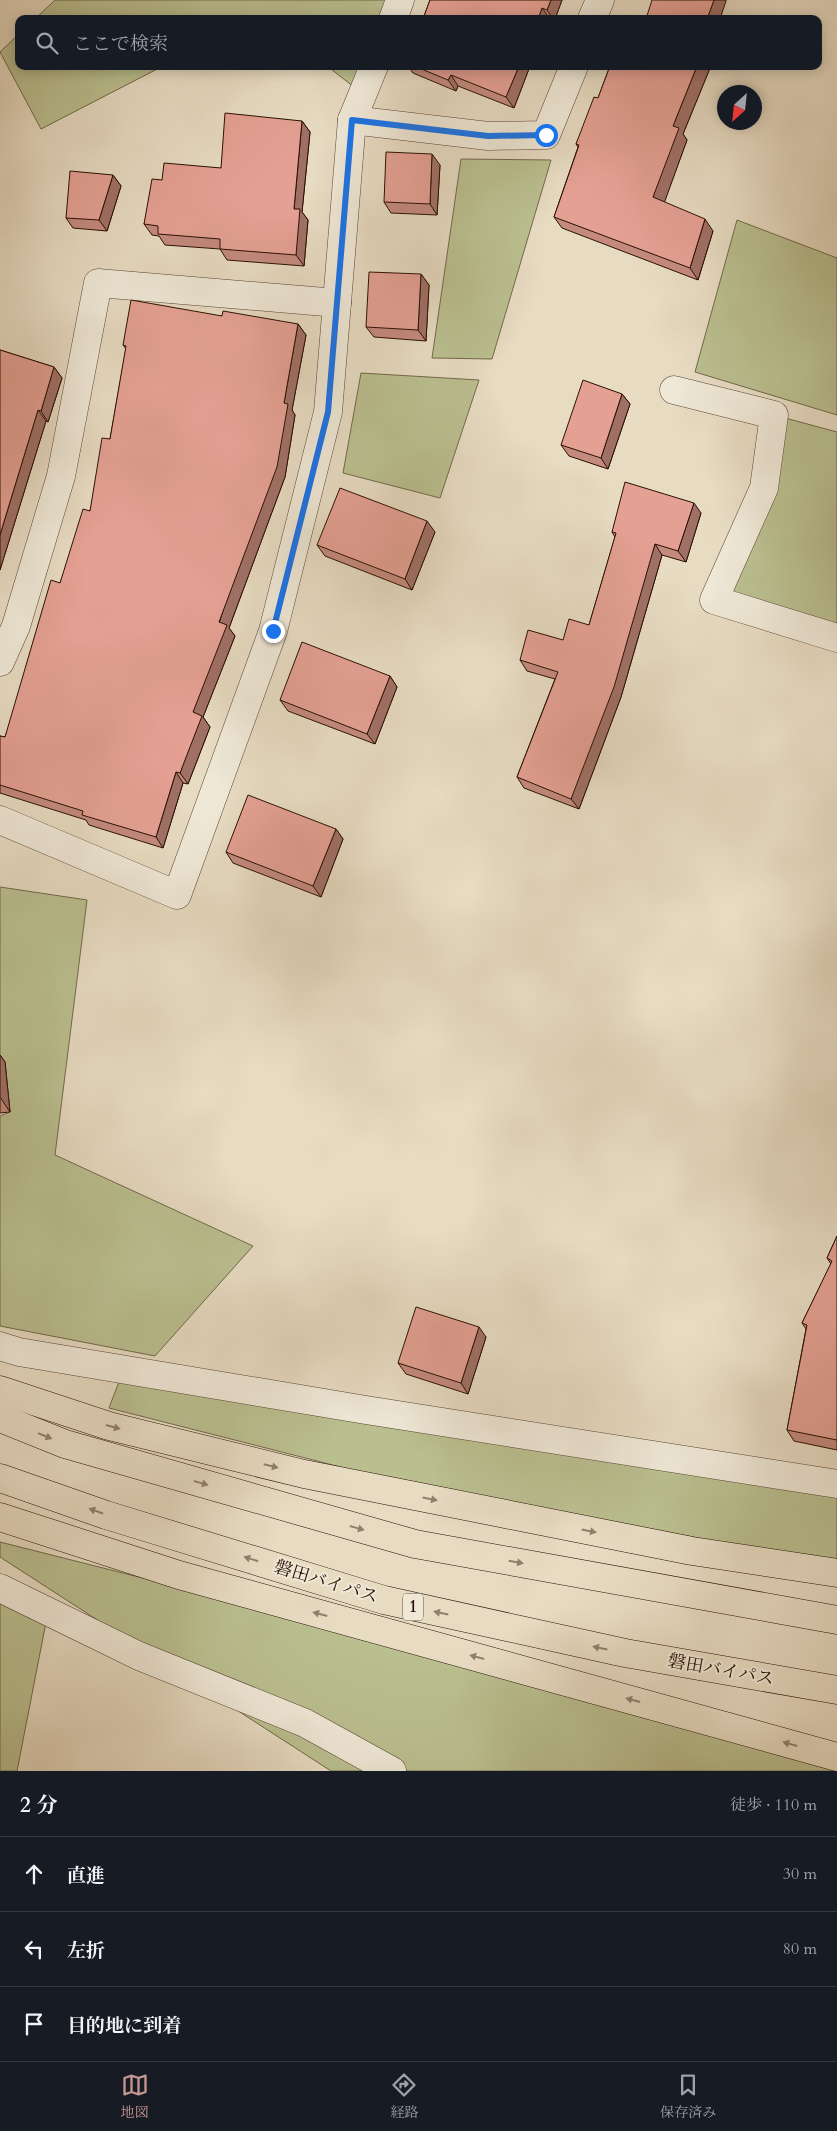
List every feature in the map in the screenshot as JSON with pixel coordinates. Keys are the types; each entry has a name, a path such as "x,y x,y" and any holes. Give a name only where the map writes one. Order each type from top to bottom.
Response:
{"highway":[{"path":"0,1390 109,1426 304,1474 692,1551 837,1573"},
{"path":"0,1418 64,1444 416,1544 837,1620"},
{"name":"磐田バイパス","path":"0,1478 106,1515 384,1600 625,1653 837,1690"},
{"path":"0,1517 179,1575 837,1757"}],"street":[{"path":"394,15 400,0"},
{"path":"594,15 600,0"},
{"path":"0,820 177,894 273,631 328,412 352,120 372,70"},
{"path":"352,120 488,136 546,135 572,70"},
{"path":"0,662 16,626 61,476 98,283 337,302"},
{"path":"674,390 774,415 764,488 714,600 837,638"},
{"path":"0,1346 19,1352 366,1410 837,1484"},
{"path":"0,1588 139,1656 305,1723 392,1771"}],"green space":[{"path":"55,0 400,0 394,15 39,15"},
{"path":"15,38 15,70 155,70 41,129 0,52"},
{"path":"332,70 372,70 363,94"},
{"path":"461,159 551,160 492,359 432,358"},
{"path":"737,220 837,258 837,415 695,372"},
{"path":"361,373 479,380 440,498 343,473"},
{"path":"774,415 837,432 837,638 714,600"},
{"path":"0,887 87,900 55,1155 253,1246 155,1356 0,1326 0,1116 10,1112 0,1062"},
{"path":"120,1379 837,1484 837,1565 372,1475 109,1408"},
{"path":"0,1542 682,1714 837,1771 331,1771 0,1557"},
{"path":"0,1587 48,1612 17,1771 0,1771"}],"building":[{"path":"430,0 551,0 547,10 542,8 539,15 424,15"},
{"path":"652,0 714,0 708,15 647,15"},
{"path":"424,70 517,70 506,97 451,75 448,80"},
{"path":"608,70 695,70 673,126 679,128 653,197 705,219 690,268 554,217 579,145 576,144 594,97 598,98"},
{"path":"225,113 302,121 294,209 300,209 296,255 220,249 220,239 158,234 158,226 144,224 152,179 162,180 164,163 221,168"},
{"path":"386,152 432,154 430,204 384,202"},
{"path":"70,171 113,175 99,220 66,218"},
{"path":"369,272 421,274 418,330 366,327"},
{"path":"131,300 222,316 223,311 298,324 284,403 288,404 277,467 219,622 227,625 193,712 202,716 180,773 176,772 156,837 82,815 83,811 0,785 0,736 5,737 51,580 60,583 83,509 90,511 102,438 110,439 126,346 123,345"},
{"path":"0,350 54,367 41,411 38,410 0,535"},
{"path":"583,380 622,394 601,458 561,445"},
{"path":"625,482 694,503 678,551 655,544 614,687 571,799 517,777 558,672 520,660 528,630 563,640 569,619 589,625 616,533 612,532"},
{"path":"340,488 427,521 405,579 317,545"},
{"path":"302,642 390,676 367,734 280,700"},
{"path":"248,795 336,829 313,886 226,852"},
{"path":"837,1236 837,1440 787,1430 807,1325 802,1323 832,1261 827,1258"},
{"path":"416,1307 479,1327 461,1383 398,1363"}],"route":[{"path":"273,631 328,412 352,120 488,136 546,135"}]}
